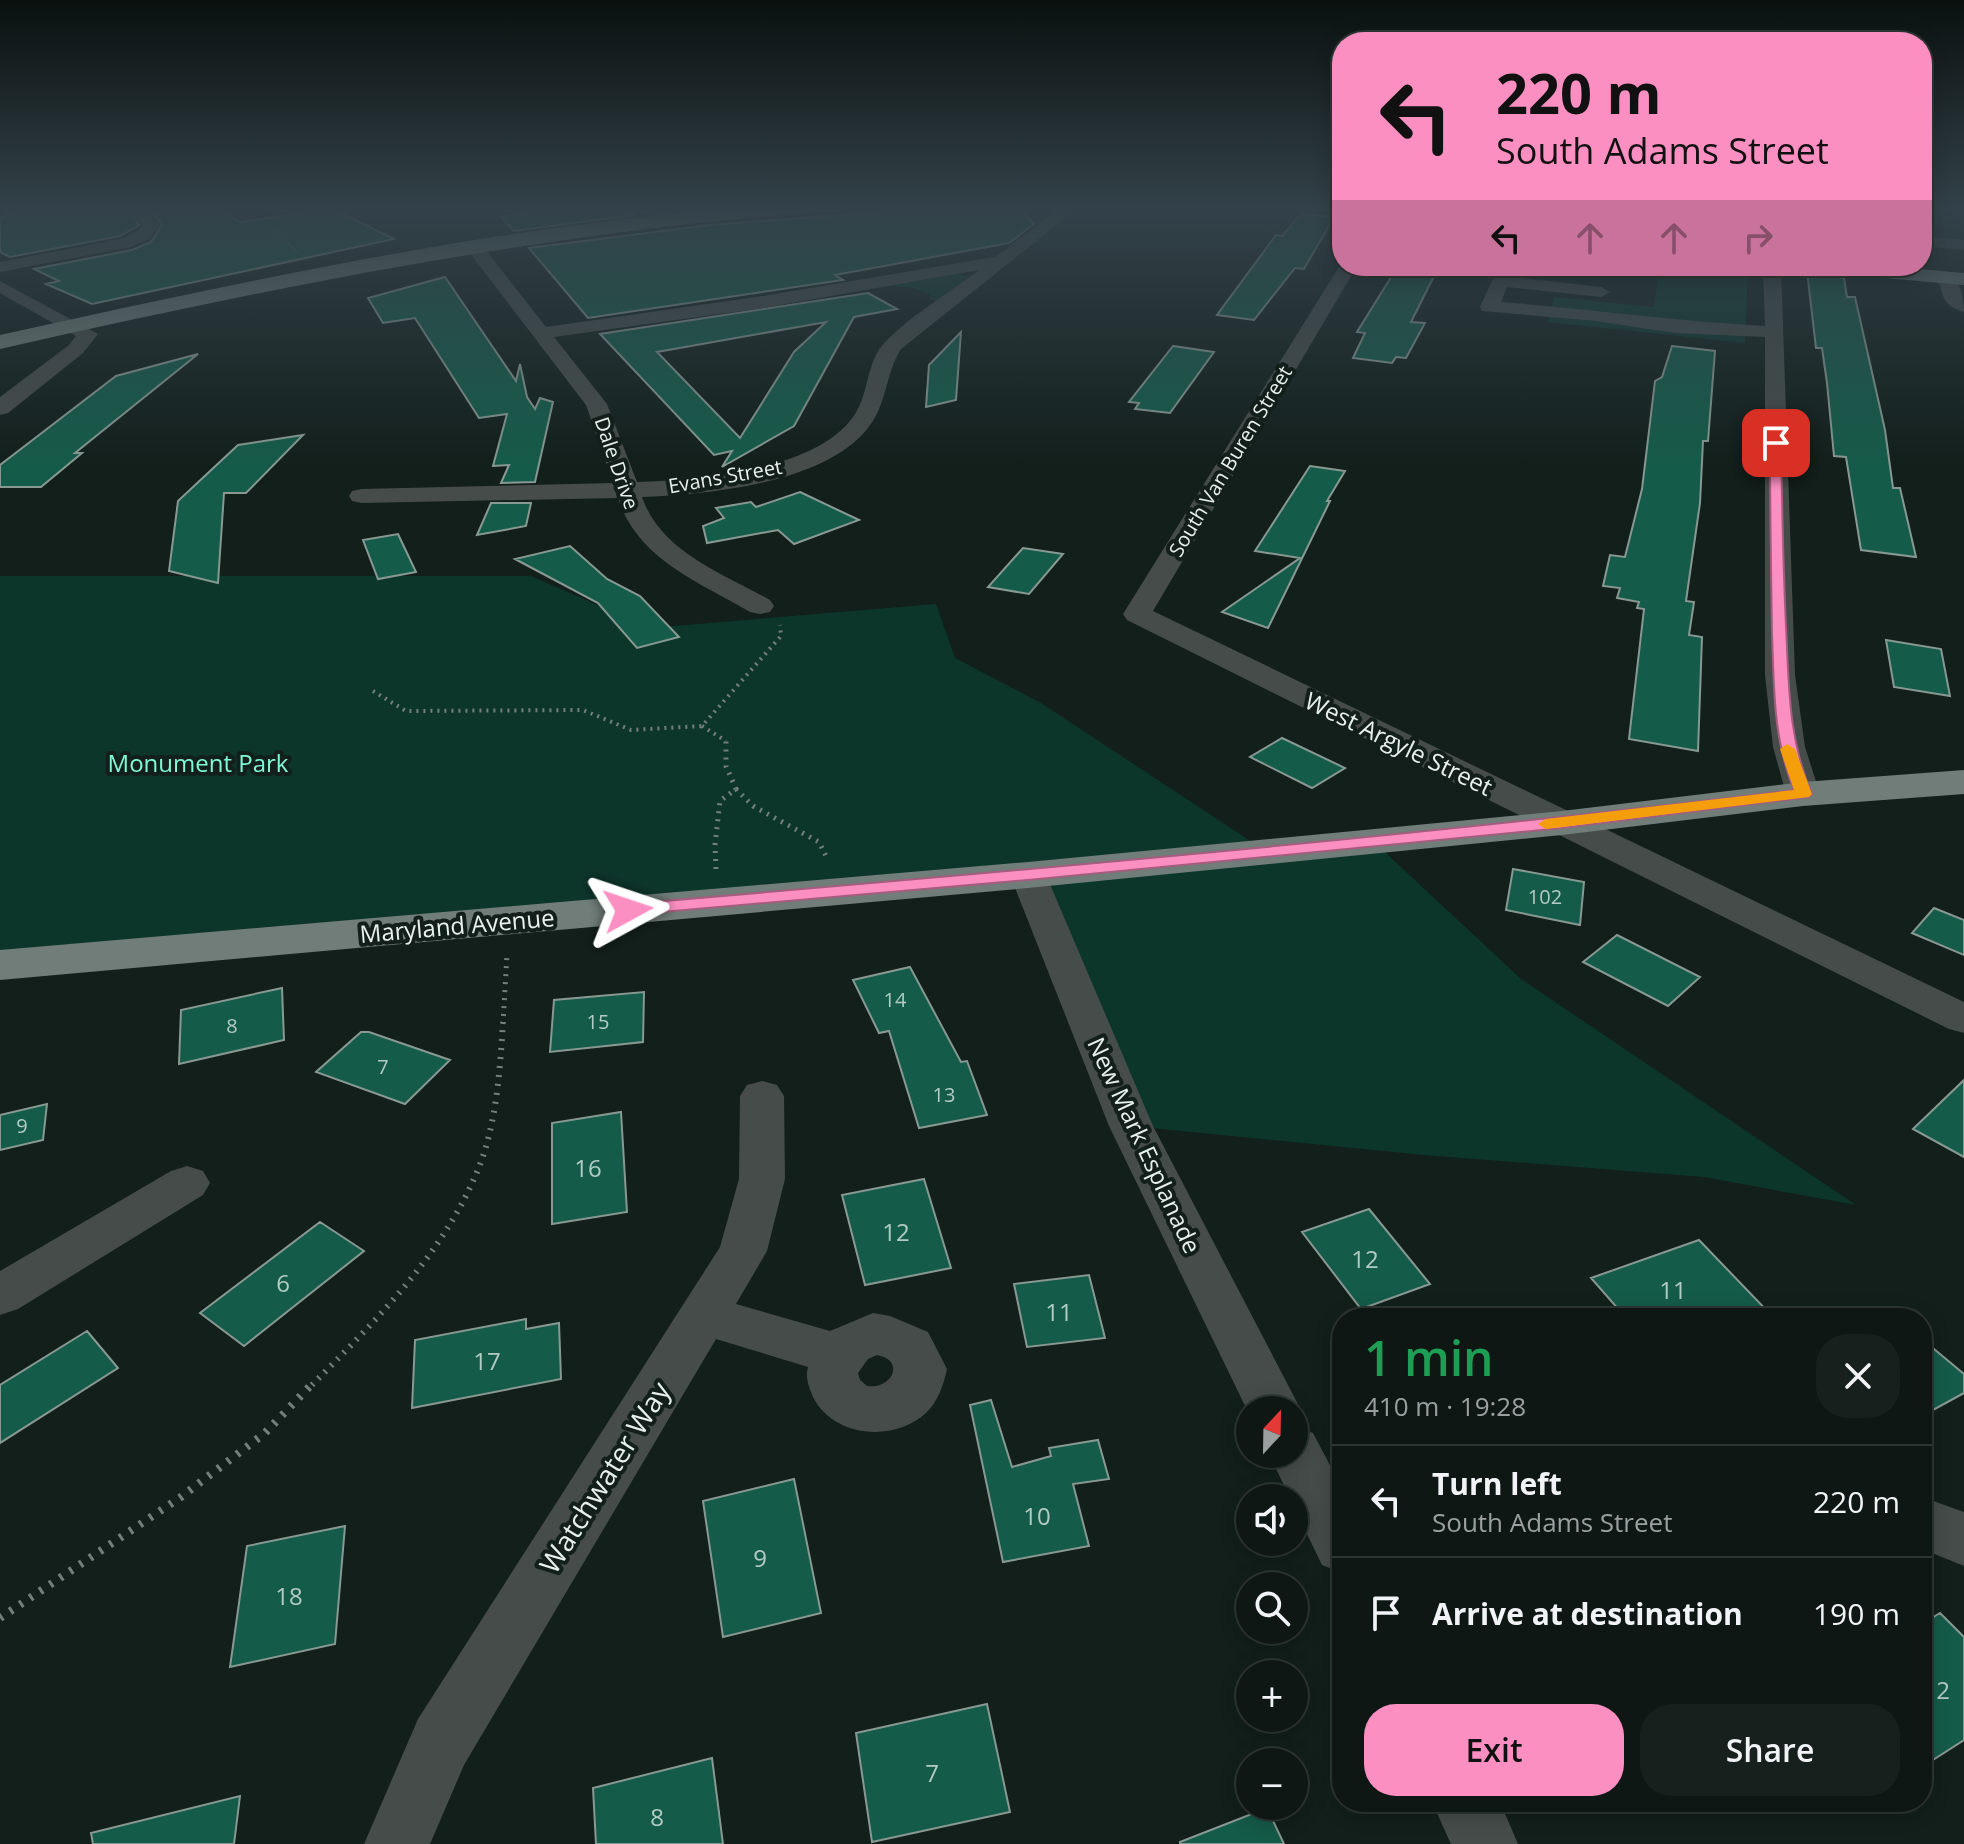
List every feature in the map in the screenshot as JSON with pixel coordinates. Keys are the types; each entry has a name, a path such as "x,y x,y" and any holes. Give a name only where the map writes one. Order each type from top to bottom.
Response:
{"main road":[{"path":"0,342 225,293"},
{"path":"0,335 62,330"},
{"name":"Maryland Avenue","path":"0,965 1028,875 1562,823 1803,794 1964,782"}],"street":[{"path":"0,408 76,349 62,330 10,293"},
{"name":"Dale Drive","path":"511,293 596,404 637,519 652,539 670,554 760,606"},
{"path":"543,333 815,293"},
{"name":"Evans Street","path":"361,496 627,490 702,484 762,473 806,459 850,434 872,407 876,373 893,345 960,293"},
{"name":"South Van Buren Street","path":"1137,614 1332,293"},
{"path":"1495,293 1489,307 1596,315 1776,342"},
{"path":"1773,293 1776,534 1783,721 1790,762 1803,794"},
{"path":"1954,293 1953,302 1964,306"},
{"path":"0,304 62,330"},
{"path":"1622,335 1776,342"},
{"name":"West Argyle Street","path":"1137,614 1964,1019"},
{"name":"New Mark Esplanade","path":"1028,875 1131,1126 1267,1396"},
{"name":"Watchwater Way","path":"397,1844 441,1742 743,1251 762,1179 762,1096"},
{"path":"0,1295 187,1183"},
{"path":"703,1315 838,1355"},
{"path":"1303,1468 1332,1526"},
{"path":"1932,1527 1964,1539"},
{"path":"1470,1812 1485,1844"}],"path":[{"path":"702,726 781,636 781,626 760,606"},
{"path":"373,691 406,711 583,710 631,730 702,726 726,739 726,766 736,789 753,806 819,842 829,861"},
{"path":"722,901 715,845 716,819 720,801 736,789"},
{"path":"0,1618 181,1497 265,1433 383,1312 445,1234 481,1161 499,1088 507,942"}],"green space":[{"path":"926,293 948,293 937,301 929,300 930,295"},
{"path":"1656,293 1747,293 1745,343 1548,322 1554,297 1654,307"},
{"name":"Monument Park","path":"0,576 531,576 650,628 936,604 955,658 1041,703 1264,850 1372,840 1521,979 1856,1205 1704,1177 1424,1155 1131,1126 1027,875 0,965"}],"building":[{"path":"67,293 143,293 92,304"},
{"path":"386,293 456,293 516,381 520,364 527,397 535,409 540,398 553,402 535,482 501,483 509,465 493,466 507,414 479,418 415,318 383,323 368,298"},
{"path":"567,293 755,293 588,318"},
{"path":"868,293 897,309 854,317 794,426 722,467 732,451 714,455 600,334","holes":["826,322 794,352 740,438 657,352"]},
{"path":"1233,293 1275,293 1254,320 1217,315"},
{"path":"1381,293 1425,293 1411,322 1425,323 1406,358 1396,357 1392,363 1353,358 1365,333 1357,332"},
{"path":"1810,293 1846,293 1847,297 1855,297 1885,430 1893,488 1900,488 1916,557 1861,550 1846,457 1834,456 1822,348 1816,348"},
{"path":"961,332 956,400 926,407 929,365"},
{"path":"1173,346 1214,352 1170,413 1135,409 1139,403 1129,402"},
{"path":"1672,346 1715,351 1708,441 1703,441 1700,503 1686,601 1694,602 1689,635 1702,637 1698,751 1629,739 1644,609 1637,608 1639,602 1617,598 1620,588 1603,586 1610,555 1625,557 1642,489 1655,381 1662,377"},
{"path":"198,354 75,453 82,453 41,487 0,487 0,465 116,376"},
{"path":"303,435 246,493 224,493 218,583 169,571 178,501 238,445"},
{"path":"1310,466 1345,471 1327,501 1330,501 1268,628 1222,612 1300,558 1255,551"},
{"path":"800,492 859,520 794,544 778,530 707,543 703,526 724,518 716,508 751,502 756,507"},
{"path":"491,503 531,503 526,526 477,535"},
{"path":"398,534 416,572 378,579 363,540"},
{"path":"570,546 607,579 640,596 679,637 637,648 598,603 515,559"},
{"path":"1023,548 1063,554 1029,594 988,587"},
{"path":"1886,640 1941,649 1950,696 1894,687"},
{"path":"1282,738 1345,768 1312,788 1250,757"},
{"path":"1513,869 1584,882 1580,925 1506,910"},
{"path":"1934,908 1964,920 1964,955 1912,933"},
{"path":"1617,935 1700,977 1668,1006 1583,962"},
{"path":"910,967 961,1062 967,1061 987,1115 919,1128 889,1031 879,1033 853,980"},
{"path":"282,988 284,1040 179,1064 181,1010"},
{"path":"644,992 643,1042 550,1052 554,1000"},
{"path":"361,1032 369,1032 450,1060 405,1104 316,1072"},
{"path":"1964,1080 1964,1157 1913,1129"},
{"path":"47,1104 43,1140 0,1150 0,1115"},
{"path":"621,1112 627,1212 552,1224 552,1123"},
{"path":"924,1179 951,1268 865,1285 842,1195"},
{"path":"1369,1209 1430,1284 1360,1308 1302,1232"},
{"path":"320,1222 364,1251 244,1346 200,1313"},
{"path":"1699,1240 1764,1308 1617,1308 1591,1278"},
{"path":"1089,1275 1105,1338 1027,1347 1014,1284"},
{"path":"526,1319 526,1329 559,1323 561,1379 412,1408 415,1340"},
{"path":"87,1331 118,1368 0,1443 0,1385"},
{"path":"1932,1347 1964,1374 1964,1393 1932,1411"},
{"path":"991,1400 1012,1467 1051,1456 1049,1448 1098,1440 1109,1479 1073,1484 1089,1546 1003,1562 970,1405"},
{"path":"794,1479 821,1613 723,1637 703,1501"},
{"path":"345,1526 335,1644 230,1667 247,1546"},
{"path":"1940,1613 1964,1637 1964,1740 1932,1761 1932,1618"},
{"path":"987,1704 1010,1812 872,1842 856,1733"},
{"path":"712,1758 723,1844 596,1844 593,1788"},
{"path":"240,1796 234,1844 93,1844 91,1833"},
{"path":"1236,1820 1273,1820 1284,1844 1180,1844"}],"slow traffic":[{"path":"1546,824 1803,794 1787,749"}],"route":[{"path":"628,910 1562,823 1803,794 1790,762 1783,721 1776,443"}]}
